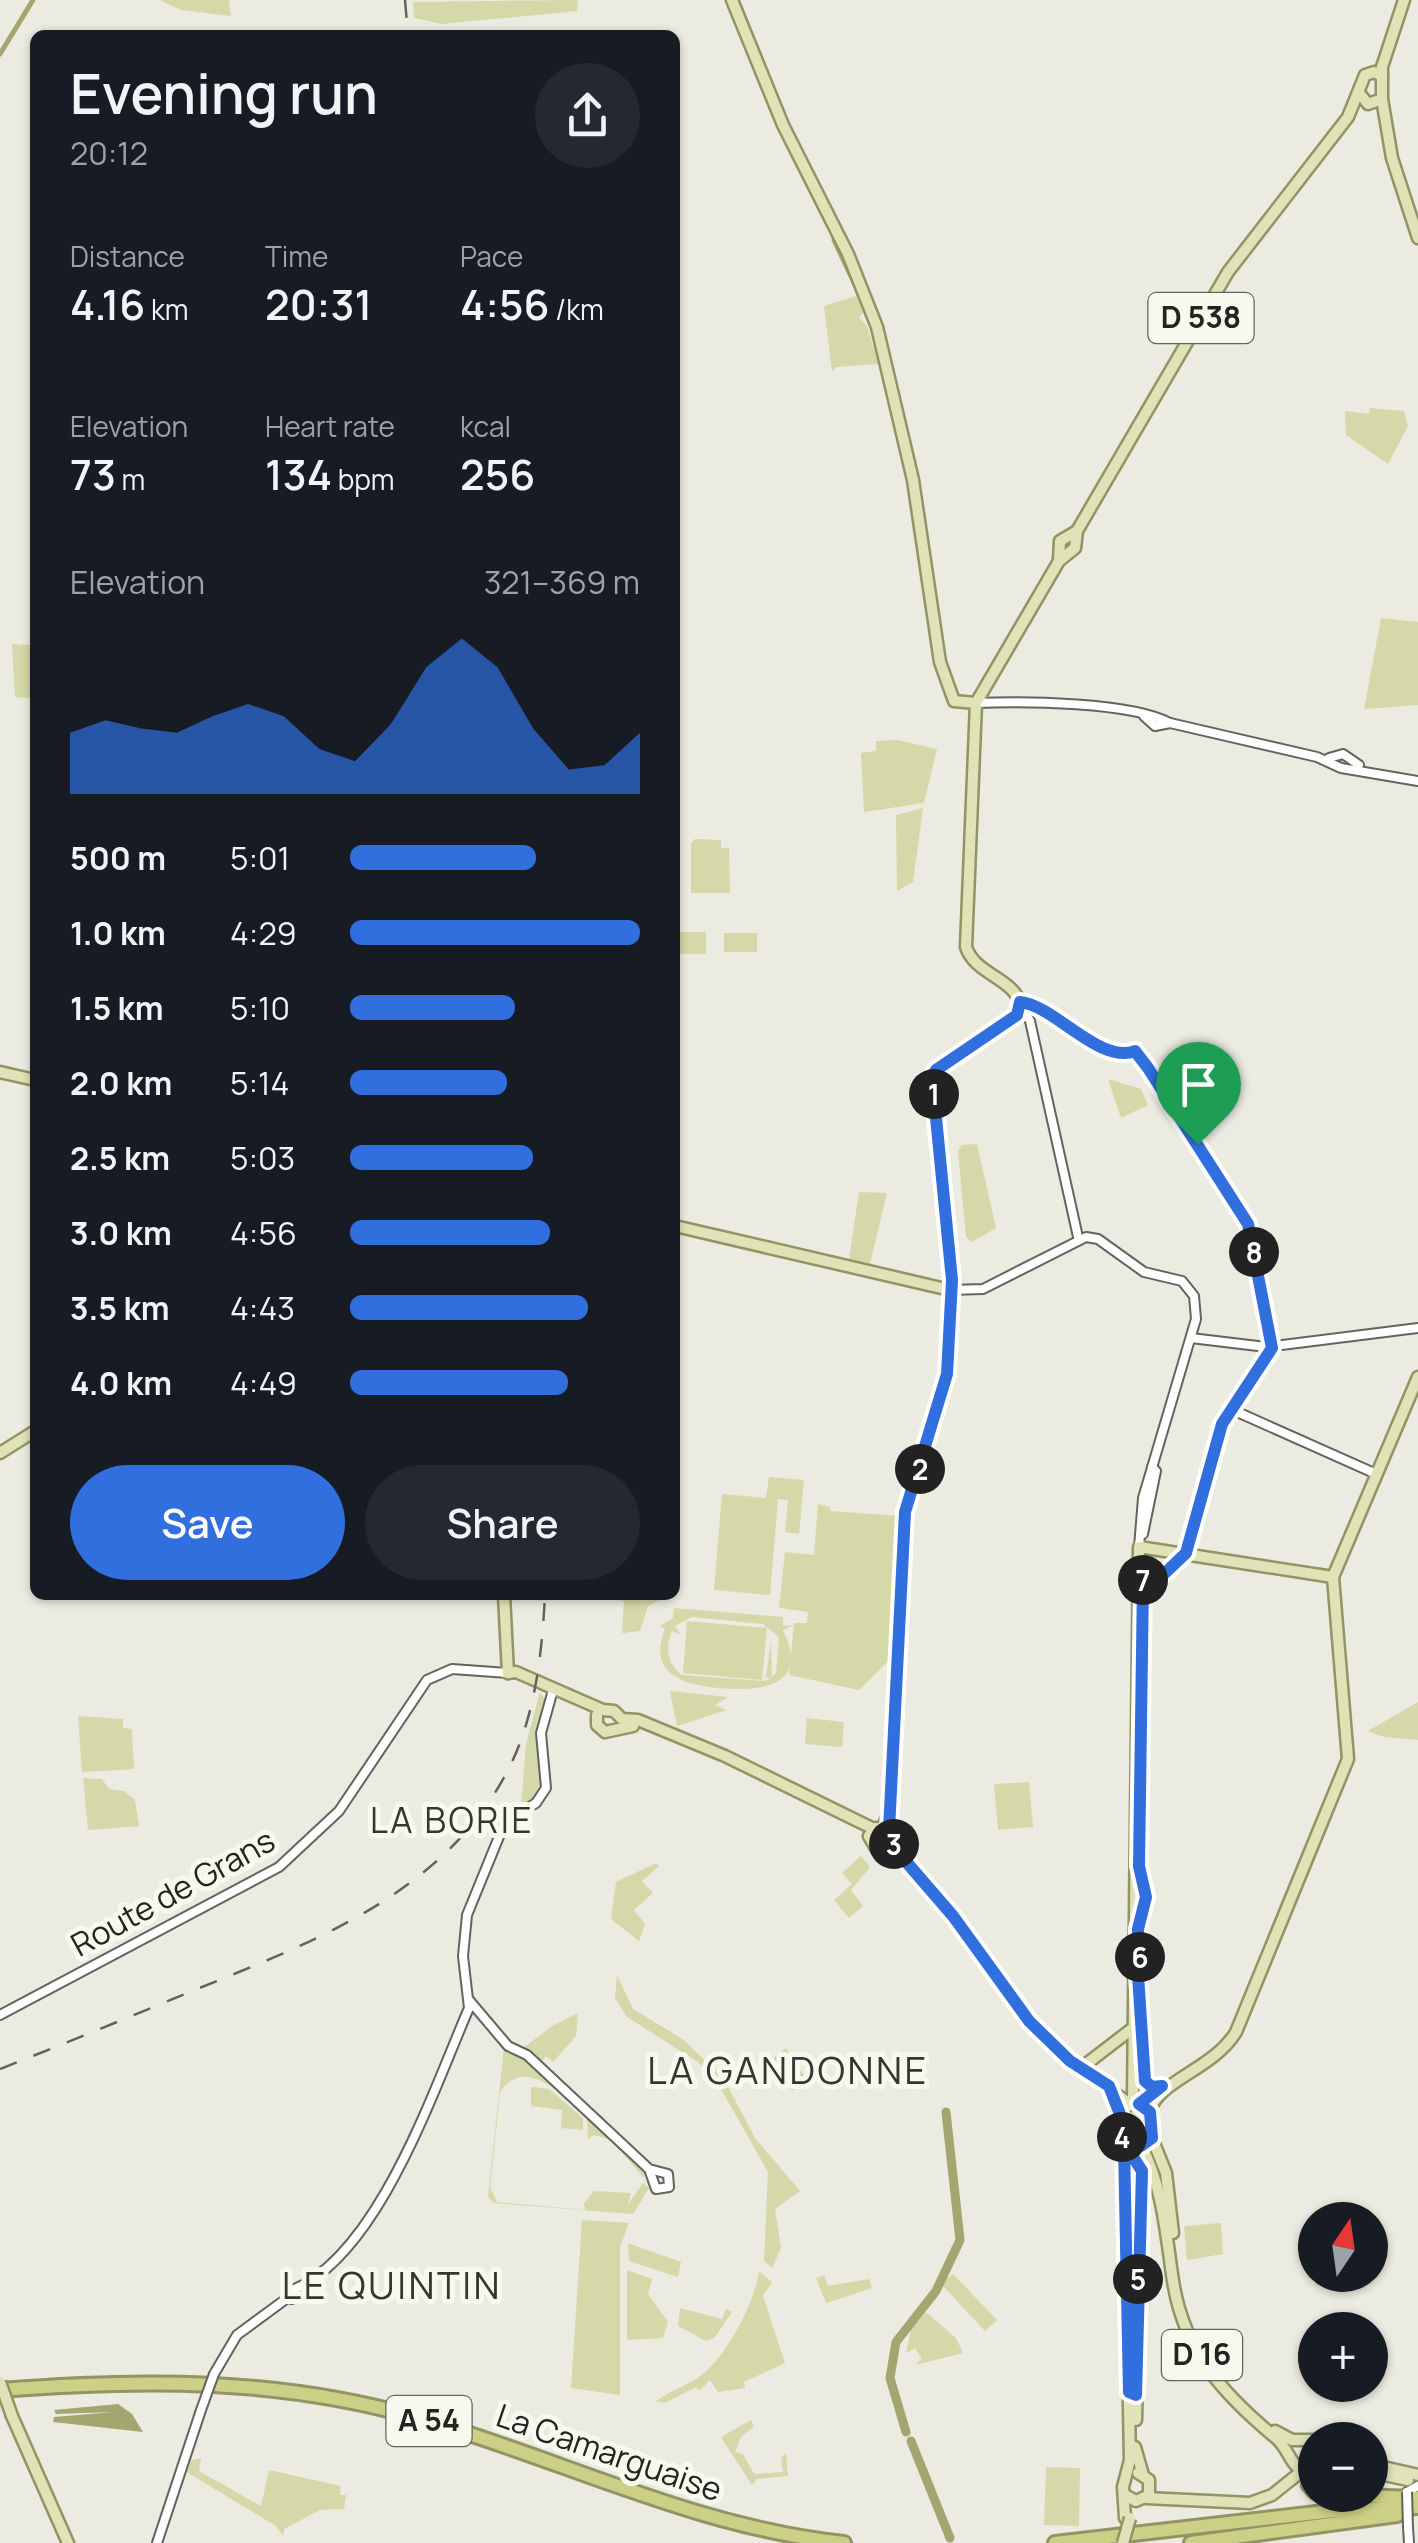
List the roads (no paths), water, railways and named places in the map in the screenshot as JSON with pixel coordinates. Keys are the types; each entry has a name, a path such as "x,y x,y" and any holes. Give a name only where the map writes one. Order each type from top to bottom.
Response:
{"highway":[{"name":"La Camarguaise","path":"0,2390 195,2382 321,2396 447,2427 712,2519 844,2543"},
{"name":"La Camarguaise","path":"0,2399 164,2389 320,2403 445,2434 674,2516 787,2543"},
{"path":"1388,2486 1413,2483"},
{"path":"1055,2543 1333,2511 1418,2507"},
{"path":"1191,2543 1397,2515"},
{"path":"1124,2543 1418,2515"}],"main road":[{"path":"732,0 783,126 848,254 877,327 913,480 940,662 954,701 976,703"},
{"path":"1370,100 1401,0"},
{"path":"1377,74 1364,78 1370,100 1384,118 1395,170 1418,238"},
{"name":"D 538","path":"1000,662 1062,555 1076,548 1074,536 1228,272 1348,117 1370,100"},
{"path":"976,703 1000,662"},
{"path":"882,1835 891,1769 905,1512 944,1388 947,1353 950,1290 933,1074 1017,1015 1021,1004 1012,990 976,965 966,947 972,761 969,732 981,686 1000,662"},
{"path":"0,1072 30,1079"},
{"path":"680,1227 950,1290"},
{"path":"1120,2114 1212,2062 1236,2032 1346,1765 1332,1577 1418,1376"},
{"path":"0,1453 30,1434"},
{"path":"1124,2543 1128,2518 1123,2483 1128,2476 1133,2394 1142,2171 1128,2153 1140,2140 1143,1547 1332,1577"},
{"path":"1166,1550 1172,1565"},
{"path":"1143,1572 1165,1573 1186,1553"},
{"path":"504,1600 508,1672"},
{"name":"Route de Grans","path":"508,1672 600,1713"},
{"path":"618,1722 601,1730 600,1713 610,1709 618,1722 725,1756 882,1835 1038,2032 1138,2107"},
{"path":"1130,2353 1140,2140 1133,2028 1140,1897"},
{"path":"1139,2016 1145,2081 1152,2087 1166,2085"},
{"path":"1134,2046 1139,2016"},
{"path":"1081,2068 1133,2028"},
{"path":"1109,2086 1120,2114 1140,2140"},
{"name":"D 16","path":"1140,2140 1172,2239 1184,2308 1207,2364 1243,2406 1276,2432 1298,2440"},
{"name":"D 16","path":"1140,2140 1158,2188 1174,2284 1188,2338 1210,2376 1291,2458"},
{"path":"1128,2518 1146,2495 1144,2474 1135,2452 1130,2353 1133,2166"},
{"path":"1134,2256 1137,2296"},
{"path":"0,2382 56,2518 71,2543"},
{"path":"1277,2490 1298,2440"},
{"path":"1291,2458 1298,2462"},
{"path":"1128,2476 1144,2474"},
{"path":"1388,2475 1413,2483"},
{"path":"1125,2495 1250,2503 1298,2477"}],"street":[{"path":"988,685 1001,703"},
{"path":"976,703 1068,704 1317,757 1335,760 1343,754 1347,763 1418,780"},
{"path":"1078,1237 1030,1021 1021,1004 1035,1004 1082,1036 1127,1053 1135,1051 1245,1222 1272,1346 1222,1424 1186,1553"},
{"path":"950,1290 986,1287 1078,1237 1098,1239 1144,1272 1182,1280 1190,1289 1197,1307 1143,1498 1143,1547"},
{"path":"1191,1338 1272,1346 1418,1328"},
{"path":"1234,1410 1374,1473"},
{"path":"494,1670 508,1652"},
{"name":"Route de Grans","path":"0,2015 279,1867 339,1812 396,1720 430,1683 464,1668 508,1672"},
{"path":"157,2543 214,2374 237,2335 294,2294 358,2233 383,2198 470,2015 466,1997 467,1914 503,1826 543,1796 546,1776 541,1733 553,1690"},
{"path":"470,2015 491,2027 654,2172"},
{"path":"1409,2543 1413,2483"}],"waterway":[{"path":"0,54 33,0"},
{"path":"834,240 858,291"},
{"path":"906,2432 890,2378 896,2342 936,2291 960,2240 946,2112"},
{"path":"911,2441 950,2538"}],"railway":[{"path":"405,0 408,30"},
{"path":"0,2069 287,1952 373,1908 412,1881 448,1850 480,1814 517,1752 535,1686 545,1600"}],"district":[{"name":"LA BORIE","path":"452,1821"},
{"name":"LA GANDONNE","path":"788,2071"},
{"name":"LE QUINTIN","path":"392,2286"}]}
